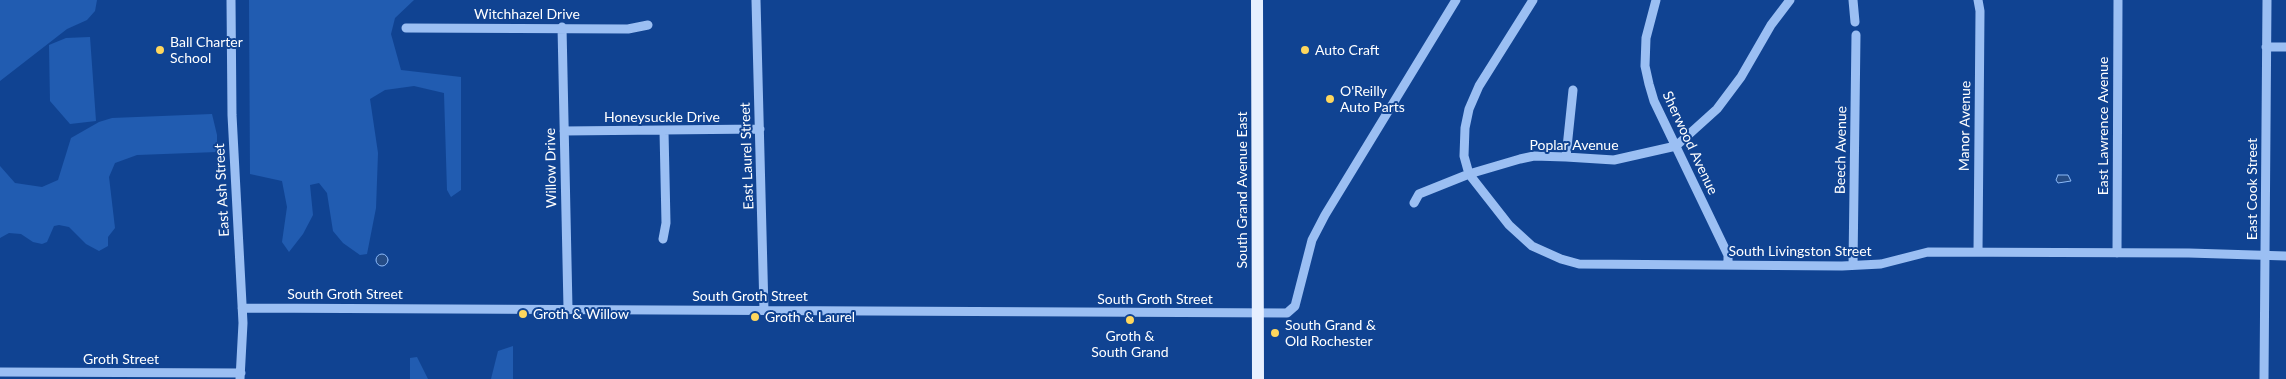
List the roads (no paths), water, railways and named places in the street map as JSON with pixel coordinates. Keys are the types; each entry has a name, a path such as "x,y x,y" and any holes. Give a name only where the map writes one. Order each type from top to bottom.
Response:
{"main road":[{"name":"South Grand Avenue East","path":"1257,0 1258,379"}],"street":[{"name":"East Ash Street","path":"231,0 232,114 242,308 241,376"},
{"name":"East Laurel Street","path":"756,0 764,310"},
{"name":"South Groth Street","path":"242,308 568,308 1286,313 1295,306 1312,240 1325,215 1456,0"},
{"path":"1469,174 1464,156 1464,141 1469,109 1493,61 1532,0"},
{"name":"Sherwood Avenue","path":"1656,0 1646,38 1645,66 1654,102 1728,255 1728,264"},
{"name":"Poplar Avenue","path":"1414,203 1419,194 1469,174 1520,159 1566,157 1614,160 1676,146 1717,109 1741,77 1771,26 1790,0"},
{"path":"1853,0 1855,22"},
{"name":"Manor Avenue","path":"1978,0 1980,20 1978,252"},
{"name":"East Lawrence Avenue","path":"2116,253 2118,0"},
{"name":"East Cook Street","path":"2264,379 2267,0"},
{"name":"Witchhazel Drive","path":"406,28 628,28 648,25"},
{"name":"Willow Drive","path":"562,27 568,308"},
{"name":"Beech Avenue","path":"1853,265 1856,35"},
{"path":"2266,48 2286,48"},
{"path":"1566,157 1573,90"},
{"name":"Honeysuckle Drive","path":"564,131 760,130"},
{"path":"662,239 666,223 664,131"},
{"name":"South Livingston Street","path":"1469,174 1520,236 1543,252 1579,264 1853,265 1881,264 1928,252 2286,256"},
{"name":"Groth Street","path":"0,372 241,376"}],"place":[{"name":"Ball Charter School","path":"160,50"},
{"name":"Auto Craft","path":"1305,50"},
{"name":"O'Reilly Auto Parts","path":"1330,99"},
{"name":"Groth & Willow","path":"523,314"},
{"name":"Groth & Laurel","path":"755,317"},
{"name":"Groth & South Grand","path":"1130,320"},
{"name":"South Grand & Old Rochester","path":"1275,333"}]}
